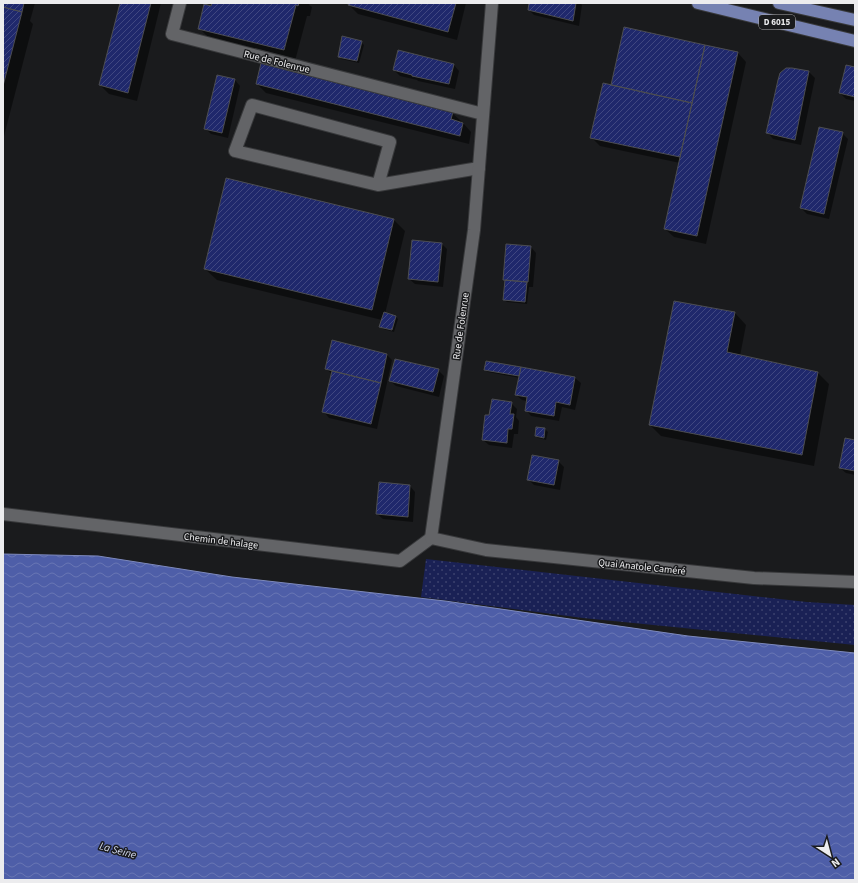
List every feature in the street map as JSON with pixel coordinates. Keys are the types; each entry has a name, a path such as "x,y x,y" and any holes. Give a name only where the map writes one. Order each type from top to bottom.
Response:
{"main road":[{"name":"D 6015","path":"698,3 855,41"},
{"name":"D 6015","path":"779,3 855,20"}],"street":[{"name":"Rue de Folenrue","path":"180,3 172,34 483,114"},
{"name":"Rue de Folenrue","path":"431,538 474,230 492,3"},
{"path":"378,185 390,142 252,105 235,150 378,185 479,168"},
{"name":"Chemin de halage","path":"3,514 400,561 431,538"},
{"name":"Quai Anatole Caméré","path":"431,538 486,550 754,578 855,582"}],"shaded area":[{"path":"426,559 807,602 855,605 855,645 583,618 421,597"}],"water":[{"name":"La Seine","path":"3,554 98,556 232,577 445,601 688,636 855,653 855,880 3,880"}],"building":[{"path":"3,3 24,3 22,12 3,7"},
{"path":"120,3 151,3 128,93 99,85"},
{"path":"212,3 299,3 298,6 296,5 284,50 198,29 204,4 211,6"},
{"path":"349,3 456,3 448,32 348,5"},
{"path":"529,3 576,3 573,21 528,10"},
{"path":"3,7 22,12 3,86"},
{"path":"624,27 705,45 692,103 611,85"},
{"path":"342,36 362,41 357,61 338,57"},
{"path":"705,45 738,52 697,236 664,229"},
{"path":"398,50 454,64 449,84 412,76 393,70"},
{"path":"261,63 453,112 451,119 463,123 460,136 256,84"},
{"path":"846,65 855,67 855,97 839,93"},
{"path":"786,68 809,71 795,140 766,133 780,73"},
{"path":"217,75 235,79 222,133 204,129"},
{"path":"603,83 692,103 680,157 590,138"},
{"path":"819,127 843,132 824,214 800,208"},
{"path":"226,178 394,219 372,310 204,269"},
{"path":"412,240 442,243 438,282 408,279"},
{"path":"506,244 531,246 528,282 503,280"},
{"path":"505,280 527,282 525,302 503,300"},
{"path":"674,301 735,312 727,352 818,372 802,455 649,425"},
{"path":"384,312 396,316 392,330 379,327"},
{"path":"332,340 387,354 381,383 325,369"},
{"path":"395,359 439,369 433,392 389,381"},
{"path":"486,361 521,367 519,376 484,370"},
{"path":"521,367 575,377 570,405 556,402 554,416 525,411 527,397 515,395"},
{"path":"332,371 381,383 371,424 322,412"},
{"path":"492,399 512,402 510,414 514,414 512,429 508,429 507,443 482,440 485,415 489,415"},
{"path":"536,427 545,428 544,438 535,436"},
{"path":"845,438 855,440 855,471 839,468"},
{"path":"532,455 559,460 554,485 527,480"},
{"path":"379,482 410,485 408,517 376,514"}]}
